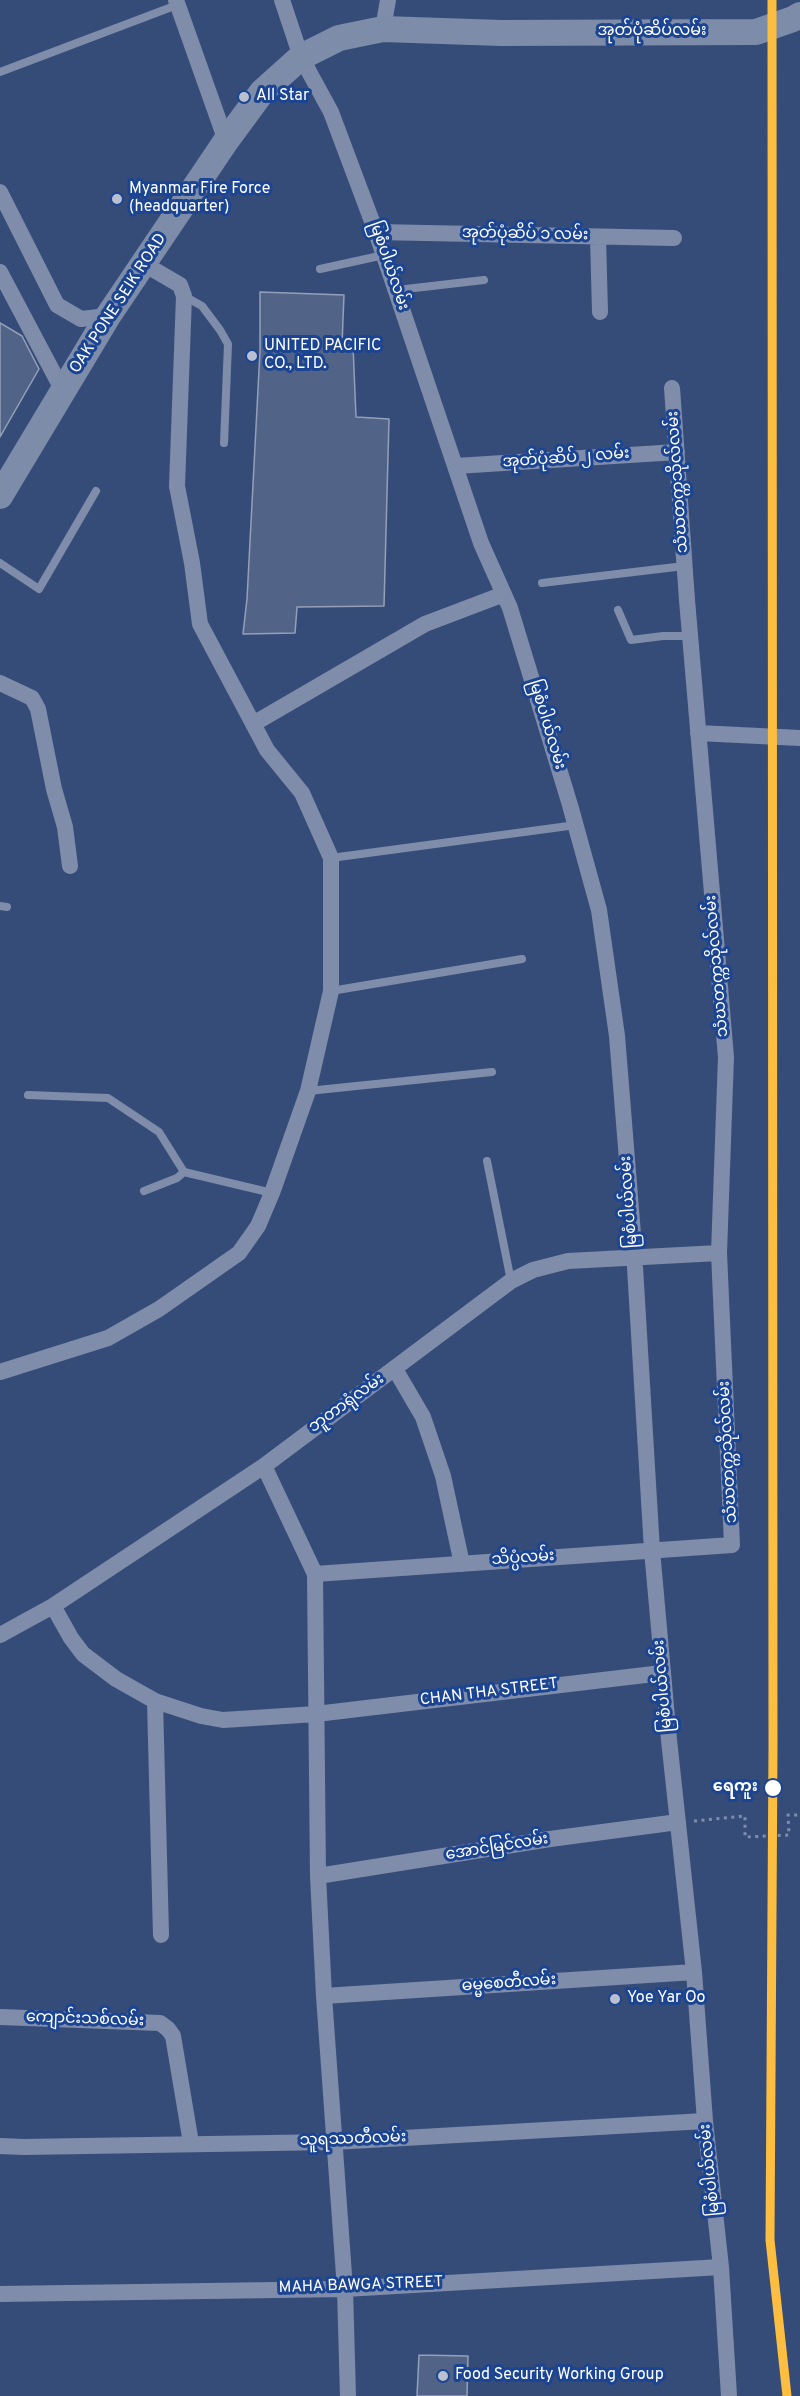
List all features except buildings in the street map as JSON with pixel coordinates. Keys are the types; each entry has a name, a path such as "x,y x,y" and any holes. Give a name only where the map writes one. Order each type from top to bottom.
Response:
{"main road":[{"name":"အုတ်ပုံဆိပ်လမ်း","path":"501,33 756,32 800,15"},
{"name":"OAK PONE SEIK ROAD","path":"0,496 108,316 226,141 262,92 301,57 339,38 383,29 501,33"}],"street":[{"name":"မြစံပါယ်လမ်း","path":"282,0 301,57 331,112 397,290 481,543 510,608 576,825 599,910 616,1025 662,1673 694,1972 705,2121 721,2267 729,2396"},
{"path":"383,29 387,0"},
{"path":"177,2 226,141"},
{"path":"0,192 57,305 81,319 108,316"},
{"name":"အုတ်ပုံဆိပ် ၁ လမ်း","path":"376,232 674,238"},
{"path":"598,237 600,312"},
{"path":"0,1372 108,1338 159,1309 239,1253 258,1226 308,1091 331,991 331,858 302,793 267,750 200,624 192,563 177,486 184,296 180,285 144,264"},
{"path":"0,272 63,391"},
{"name":"သံဃတက္ကသိုလ်လမ်း","path":"672,388 684,566 726,1057 719,1253 732,1545"},
{"name":"အုတ်ပုံဆိပ် ၂ လမ်း","path":"456,466 676,452"},
{"path":"253,724 425,624 504,594"},
{"path":"0,683 32,698 38,709 54,789 65,828 70,866"},
{"path":"698,733 800,738"},
{"name":"ဘူတာရုံလမ်း","path":"0,1635 53,1606 264,1467 511,1281 533,1270 568,1261 719,1253"},
{"path":"395,1369 423,1417 443,1476 462,1564"},
{"path":"264,1467 315,1574 318,1876 333,2142 345,2289 348,2396"},
{"name":"သိပ္ပံလမ်း","path":"315,1574 732,1545"},
{"name":"CHAN THA STREET","path":"53,1606 83,1654 116,1679 155,1701 201,1716 222,1719 316,1714 662,1673"},
{"path":"155,1701 161,1935"},
{"name":"အောင်မြင်လမ်း","path":"318,1876 549,1839 678,1822"},
{"name":"ဓမ္မစေတီလမ်း","path":"324,1996 694,1972"},
{"name":"ကျောင်းသစ်လမ်း","path":"0,2017 160,2023 168,2029 172,2036 191,2144"},
{"name":"သူရဿတီလမ်း","path":"0,2146 333,2142 705,2121"},
{"name":"MAHA BAWGA STREET","path":"0,2294 345,2289 721,2267"}],"lane":[{"path":"0,72 177,2"},
{"path":"320,269 384,255"},
{"path":"397,290 484,280"},
{"path":"184,296 202,306 228,344 224,443"},
{"path":"0,563 39,589 96,491"},
{"path":"542,583 684,566"},
{"path":"618,610 631,640 663,636 690,636"},
{"path":"331,858 576,825"},
{"path":"331,991 522,959"},
{"path":"308,1091 492,1072"},
{"path":"28,1095 108,1098 159,1132 184,1172 272,1193"},
{"path":"487,1161 511,1281"},
{"path":"144,1191 177,1179 184,1172"}],"path":[{"path":"678,1822 745,1816 745,1837 789,1835 788,1815 800,1815"}],"transit line":[{"path":"772,0 773,1746 770,2240 787,2396"}],"place":[{"name":"All Star","path":"244,97"},
{"name":"Myanmar Fire Force (headquarter)","path":"117,199"},
{"name":"UNITED PACIFIC CO., LTD.","path":"252,356"},
{"name":"ရေကူး","path":"773,1788"},
{"name":"Yoe Yar Oo","path":"615,1999"},
{"name":"Food Security Working Group","path":"443,2376"}]}
